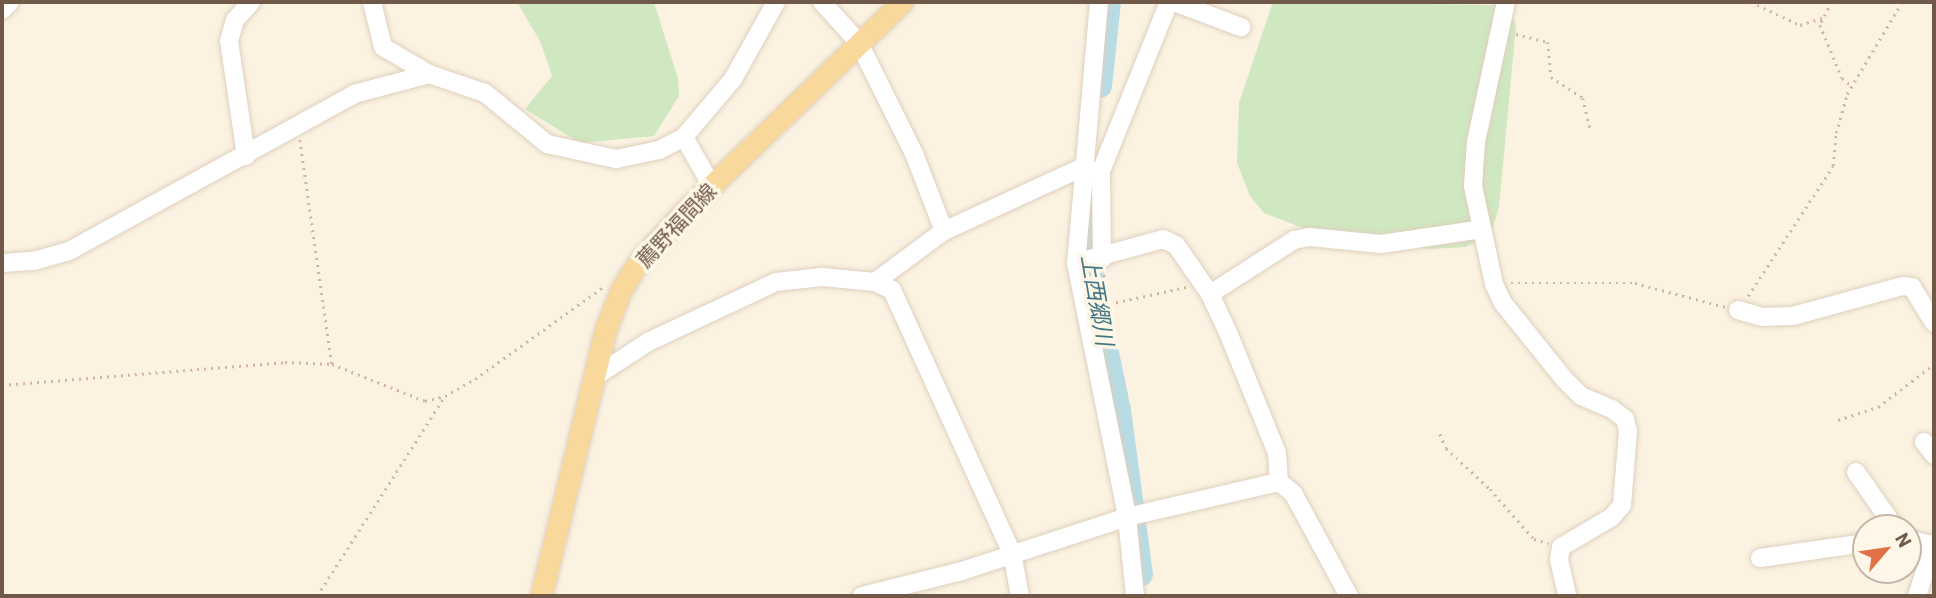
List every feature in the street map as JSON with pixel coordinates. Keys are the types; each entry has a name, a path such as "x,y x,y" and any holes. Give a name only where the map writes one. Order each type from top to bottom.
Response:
{"main road":[{"name":"薦野福間線","path":"541,596 593,378 621,290 639,260 902,2"}],"street":[{"path":"2,10 10,2"},
{"path":"246,156 229,41 234,20 251,2"},
{"path":"372,2 383,47 429,74 485,93 547,144 575,153 616,159 659,150 684,137 733,79 776,2"},
{"path":"822,2 859,43 915,156 944,231"},
{"path":"1100,2 1091,169 1090,261 1136,515 1135,596"},
{"path":"1090,261 1091,169 1172,2 1241,27"},
{"path":"1506,2 1502,32 1476,142 1473,186 1494,284 1503,303 1564,379 1581,396 1612,409 1625,419 1628,431 1622,505 1612,517 1561,547 1559,560 1567,596"},
{"path":"2,263 34,261 69,251 246,156 354,94 429,74"},
{"path":"684,137 712,186"},
{"path":"875,282 944,231 1091,169"},
{"path":"1207,289 1294,240 1310,237 1381,244 1482,229"},
{"path":"1090,261 1163,239 1176,245 1207,289 1268,428 1281,470 1279,482"},
{"path":"593,378 648,342 776,282 795,277 875,282 898,297 1012,553 1020,596"},
{"path":"1738,310 1762,317 1793,316 1903,286 1912,287 1933,320"},
{"path":"1856,472 1885,514"},
{"path":"862,596 1136,515 1279,482"},
{"path":"1279,482 1293,493 1349,596"},
{"path":"1760,558 1852,545"},
{"path":"1917,596 1934,545"}],"path":[{"path":"1751,2 1800,25 1822,18"},
{"path":"1832,2 1822,18 1823,37 1842,78 1852,86"},
{"path":"1494,284 1578,279 1635,283 1738,310 1833,166 1836,134 1852,86 1902,2"},
{"path":"1502,32 1548,42 1550,77 1583,98 1590,129"},
{"path":"293,128 302,144 307,170 332,364"},
{"path":"1090,261 1109,304 1207,289"},
{"path":"2,386 285,362 332,364 403,396 425,401 445,396 607,284"},
{"path":"1838,420 1878,407 1934,364"},
{"path":"317,596 445,396"},
{"path":"1440,434 1446,448 1490,488 1534,539 1561,547"}],"green space":[{"path":"517,2 654,2 678,79 679,96 654,136 580,143 525,109 552,76 540,41"},
{"path":"1273,2 1505,5 1516,25 1499,207 1492,230 1484,239 1465,247 1429,249 1305,229 1264,213 1250,196 1237,163 1239,103"}],"waterway":[{"name":"上西郷川","path":"1100,86 1109,2"},
{"name":"上西郷川","path":"1089,192 1093,285 1119,410 1141,575"}]}
